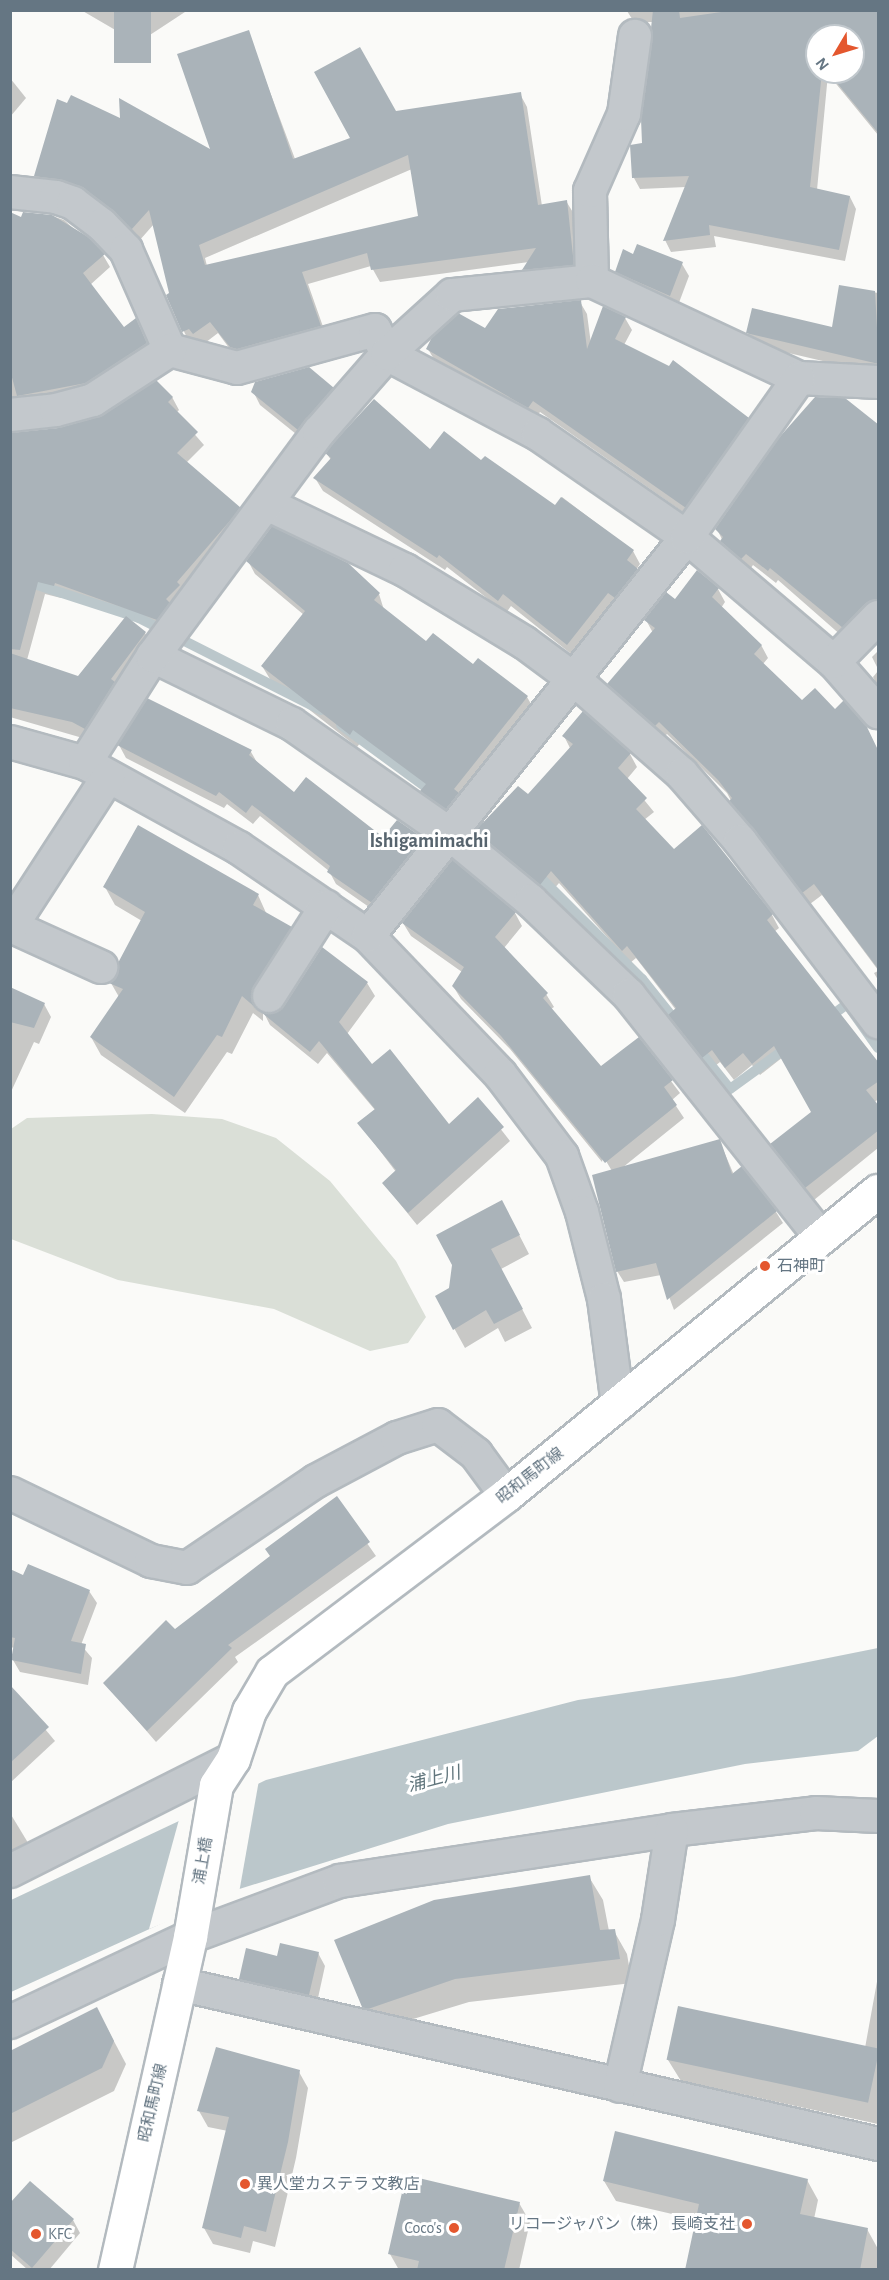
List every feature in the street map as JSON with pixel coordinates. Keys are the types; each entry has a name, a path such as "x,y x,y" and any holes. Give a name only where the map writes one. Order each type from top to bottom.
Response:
{"main road":[{"name":"昭和馬町線","path":"225,1772 249,1711 272,1672 506,1495 879,1191"},
{"name":"浦上橋","path":"190,1937 225,1772"},
{"name":"昭和馬町線","path":"115,2270 190,1937"}],"street":[{"path":"592,281 590,191 624,114 635,36"},
{"path":"10,192 56,197 74,203 102,225 126,250 170,350"},
{"path":"101,967 12,927 96,770 153,656 319,432 387,354 452,295 592,281 799,378 879,382"},
{"path":"10,415 56,410 93,400 170,350 237,368 375,330 387,354 538,434 687,537 834,662 879,712"},
{"path":"368,936 575,680 687,537 799,378"},
{"path":"267,504 405,570 525,643 575,680 682,774 740,841 879,1022"},
{"path":"834,662 879,617"},
{"path":"153,656 292,724 451,835 531,901 629,995 821,1237"},
{"path":"10,742 96,770 239,848 368,936 500,1074 562,1156 582,1212 604,1299 618,1405"},
{"path":"269,996 326,908"},
{"path":"10,1493 151,1561 187,1568 316,1480 397,1438 438,1425 476,1454 506,1495"},
{"path":"10,1871 225,1772"},
{"path":"10,2022 190,1937 340,1881 672,1830 816,1813 879,1816"},
{"path":"620,2086 658,1920 672,1830"},
{"path":"179,1984 879,2144"}],"shaded area":[{"path":"152,1114 222,1119 276,1138 330,1181 396,1261 426,1317 408,1343 370,1351 274,1309 118,1280 11,1239 11,1129 27,1118"}],"water":[{"name":"浦上川","path":"878,1648 878,1736 858,1751 745,1764 448,1824 233,1891 11,1992 11,1900 266,1780 578,1700 734,1677"}],"pier":[{"path":"259,1780 239,1893 149,1929 180,1816"}],"building":[{"path":"114,10 151,10 151,63 114,63"},
{"path":"653,10 679,10 680,18 735,10 879,10 879,134 838,84 865,84 865,24 805,24 805,84 821,84 810,187 850,196 839,250 709,225 710,235 663,241 689,176 632,178 630,145 642,143 641,119"},
{"path":"249,30 293,159 350,138 314,72 360,47 396,111 521,92 538,205 567,200 574,265 522,270 536,248 371,270 367,253 302,272 321,326 237,349 230,347 210,322 193,334 189,329 182,332 166,295 169,293 149,210 131,230 84,188 62,180 34,176 57,99 67,103 71,95 120,118 119,98 210,149 177,54","holes":["408,155 418,216 205,265 199,245"]},
{"path":"10,212 21,217 23,212 52,215 90,238 105,254 83,273 124,327 136,318 147,343 86,383 17,396 10,370"},
{"path":"637,244 683,262 670,296 615,272 623,249 633,254"},
{"path":"839,285 875,291 879,364 746,333 752,308 832,327"},
{"path":"581,300 587,349 603,306 626,317 615,339 669,366 673,360 749,418 686,508 533,401 528,408 426,349 432,337 458,313 485,328 498,309"},
{"path":"309,367 334,388 298,430 251,392 255,382"},
{"path":"156,380 173,397 168,402 198,432 177,453 241,508 177,582 180,585 166,599 170,603 157,620 55,583 54,586 38,582 20,650 10,649 10,433 58,428 98,417"},
{"path":"815,397 845,398 879,425 879,600 865,604 843,628 770,568 768,571 746,554 741,559 720,541 723,537 715,529 777,440"},
{"path":"374,399 430,449 444,431 481,460 485,456 555,505 561,497 634,550 627,560 638,569 615,598 608,593 567,645 503,594 498,601 439,555 437,558 313,478 331,458 325,453"},
{"path":"272,526 348,563 380,593 374,600 426,641 433,633 473,664 478,658 528,696 454,789 459,793 446,810 420,791 426,784 353,730 350,735 261,666 305,611 246,561"},
{"path":"697,570 719,588 712,597 762,645 754,654 802,700 815,688 835,709 844,700 866,725 878,750 879,970 814,884 802,893 729,801 732,798 718,780 659,722 655,726 607,684 655,628 644,620 666,592 675,599"},
{"path":"126,616 146,632 111,679 115,682 85,729 72,722 10,708 10,653 78,676"},
{"path":"147,698 252,750 249,755 294,792 306,777 383,837 397,820 423,838 372,903 327,872 330,866 252,805 246,813 219,792 216,796 117,745"},
{"path":"583,711 631,753 618,768 647,798 636,809 674,849 702,825 773,914 767,920 879,1063 879,1081 866,1090 879,1106 879,1130 805,1188 770,1144 811,1112 774,1046 752,1064 743,1053 725,1068 712,1050 702,1058 668,1015 676,1008 627,946 622,951 551,871 540,885 475,831 518,786 528,794 573,744 562,736"},
{"path":"138,825 259,894 253,905 292,927 254,987 251,996 256,1008 242,996 222,1037 217,1035 174,1097 90,1037 123,989 109,983 117,975 118,963 145,912 103,887"},
{"path":"452,859 516,912 495,937 548,993 543,998 601,1066 639,1037 673,1080 664,1087 677,1105 605,1163 501,1036 452,986 464,967 402,923"},
{"path":"322,947 368,982 339,1022 372,1064 390,1049 449,1124 478,1097 504,1127 408,1213 382,1183 396,1170 357,1123 375,1109 319,1041 310,1052 261,1012 277,1012 284,1006"},
{"path":"10,987 45,1003 34,1028 10,1022"},
{"path":"720,1139 732,1174 742,1166 777,1211 667,1300 656,1263 616,1272 592,1175"},
{"path":"502,1200 520,1235 491,1249 523,1309 494,1324 486,1310 453,1330 435,1296 449,1288 452,1265 436,1235"},
{"path":"337,1496 370,1542 228,1645 232,1648 147,1731 103,1683 166,1620 175,1629 270,1556 265,1549"},
{"path":"28,1564 90,1590 71,1641 86,1644 81,1674 11,1660 15,1638 10,1637 10,1569 23,1575"},
{"path":"10,1685 49,1727 10,1763"},
{"path":"590,1875 600,1930 615,1929 620,1959 455,1979 368,2009 362,2007 334,1940 434,1900"},
{"path":"280,1943 319,1952 309,1995 239,1979 246,1948 277,1956"},
{"path":"678,2006 878,2049 868,2103 667,2060"},
{"path":"97,2007 114,2041 102,2068 10,2114 10,2051"},
{"path":"216,2047 300,2070 288,2142 266,2232 244,2226 241,2238 202,2228 229,2117 197,2111"},
{"path":"615,2131 808,2179 800,2214 868,2228 860,2270 685,2270 699,2204 603,2181"},
{"name":"Coco's","path":"406,2175 520,2202 504,2270 417,2270 419,2261 388,2254"},
{"name":"KFC","path":"30,2181 74,2219 32,2268 10,2249 10,2203"}],"waterway":[{"path":"25,581 139,618 321,710"},
{"path":"341,725 490,834"},
{"path":"534,871 642,979 678,1024"},
{"path":"828,1018 847,1004 878,1048"},
{"path":"695,1045 730,1089 789,1046"}],"place":[{"name":"石神町","path":"765,1266"},
{"name":"異人堂カステラ 文教店","path":"245,2184"},
{"name":"リコージャパン（株） 長崎支社","path":"747,2224"},
{"name":"Coco's","path":"454,2228"},
{"name":"KFC","path":"36,2234"}],"district":[{"name":"Ishigamimachi","path":"429,841"}]}
